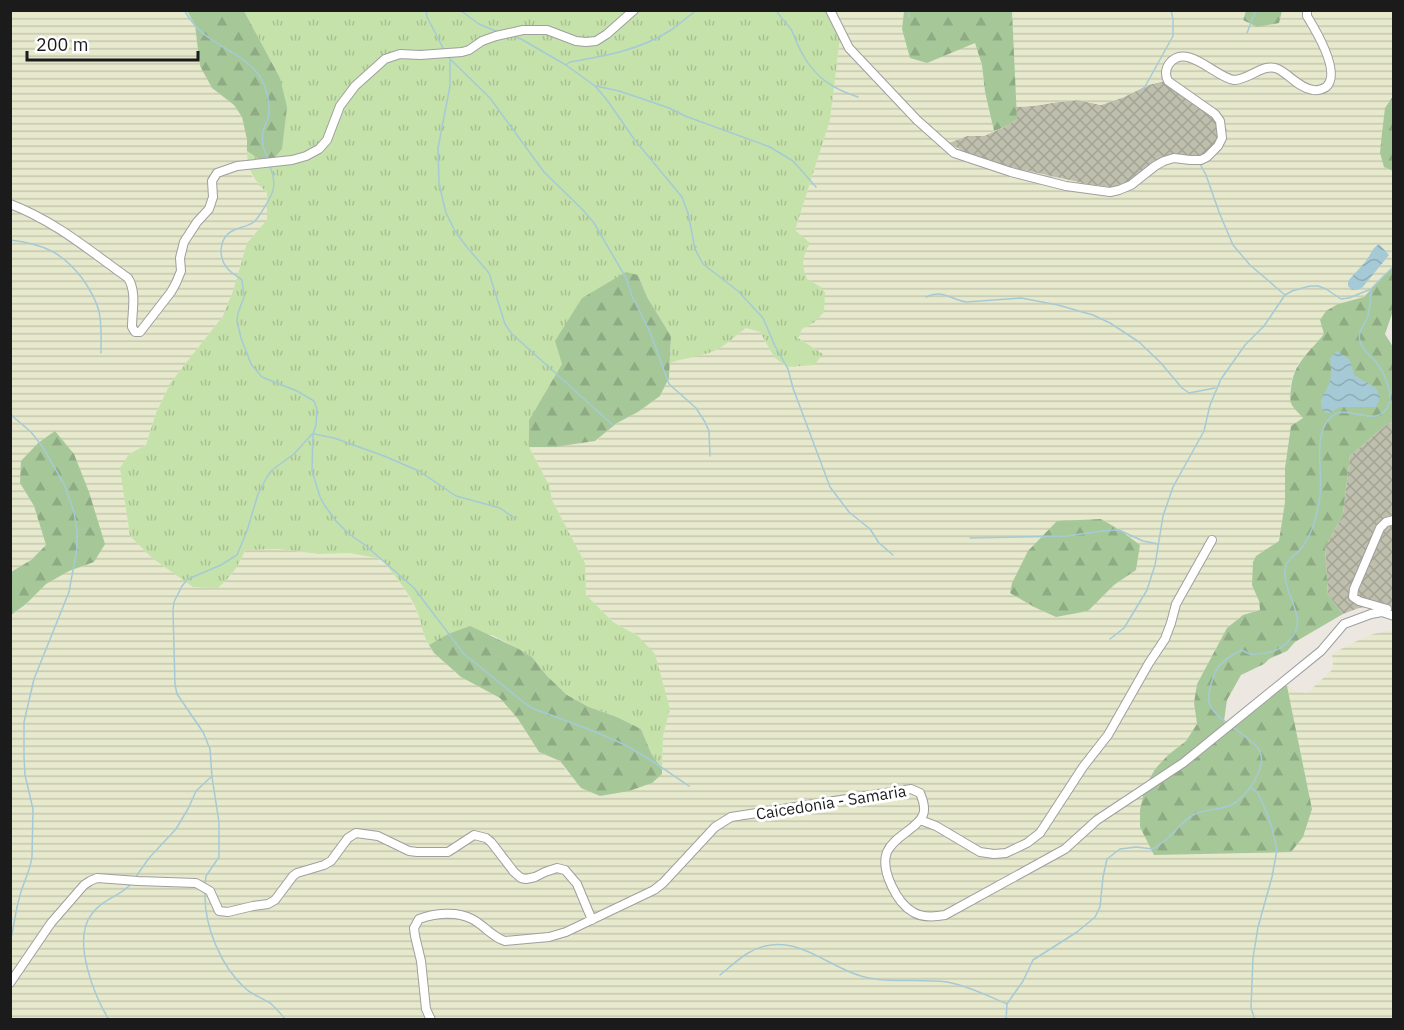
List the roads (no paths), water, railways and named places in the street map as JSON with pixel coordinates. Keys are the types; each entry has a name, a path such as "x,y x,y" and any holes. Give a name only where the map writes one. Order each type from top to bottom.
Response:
{"street":[{"path":"10,204 49,222 128,278 133,285 132,327 135,332 140,332 176,283 181,271 180,258 184,242 209,209 213,197 212,181 217,173 237,166 292,160 319,149 327,140 345,99 355,86 385,58 399,54 462,52 482,41 523,30 547,30 576,41 596,41 634,10"},
{"path":"830,10 849,48 917,120 954,153 1011,172 1055,183 1110,192 1131,185 1164,161 1174,158 1201,160 1218,146 1222,138 1222,130 1215,114 1168,81 1165,75 1171,61 1179,57 1199,61 1235,80 1268,68 1277,68 1292,80 1313,90 1321,90 1328,86 1331,72 1327,54 1307,16 1307,10"},
{"path":"1394,520 1386,522 1380,528 1354,589 1353,597 1373,606 1394,610"},
{"path":"920,820 936,826 980,852 994,854 1006,854 1040,833 1108,735 1165,639 1176,604 1212,540"},
{"name":"Caicedonia - Samaria","path":"431,1020 426,1009 421,962 414,928 419,919 439,914 459,914 471,919 498,939 512,941 549,937 566,932 654,890 716,827 731,818 911,789 920,793 924,801 924,813 920,820 894,841 886,853 886,873 895,892 908,909 915,914 934,917 945,915 1065,849 1097,820 1183,763 1320,651 1344,624 1382,612 1394,616"},
{"path":"10,982 51,923 90,880 97,878 196,883 210,891 219,911 228,912 268,904 275,900 293,876 331,861 348,838 356,833 378,836 404,849 417,852 448,852 470,837 480,836 491,842 520,878 535,877 557,868 565,870 577,884 591,920"}],"water":[{"path":"1379,244 1389,255 1362,288 1352,290 1348,286 1348,281"},
{"path":"1337,351 1350,360 1354,375 1376,388 1380,397 1376,407 1339,407 1330,413 1324,412 1321,400 1330,381 1330,358"}],"waterway":[{"path":"184,10 202,32 247,62 263,82 268,96 269,114 262,139 268,159"},
{"path":"426,10 427,17 444,50"},
{"path":"460,10 479,24 498,32"},
{"path":"567,64 647,43 671,30 697,10"},
{"path":"776,10 791,29 801,52 814,70 833,86 858,97"},
{"path":"909,10 909,17"},
{"path":"1142,92 1173,36 1171,10"},
{"path":"1247,33 1256,10"},
{"path":"511,36 521,39 566,65 595,86 634,139 682,197 688,213 695,249 703,264 738,291 763,318 788,369 830,487 849,512 870,529 879,543 893,555"},
{"path":"448,57 490,98 544,172 594,223 626,278 632,296 650,332 669,384 696,408 705,422 709,431 710,456"},
{"path":"450,61 450,86 438,148 439,184 446,213 455,231 489,273 505,324 511,333 613,425"},
{"path":"596,86 619,91 669,108 770,147 793,161 816,187"},
{"path":"1200,164 1233,245 1250,265 1285,295"},
{"path":"270,167 274,184 268,201 254,222 235,230 224,238 221,253 227,268 242,280 244,297 237,321 251,364 262,377 297,391 314,401 317,409 313,434 312,471 325,506 349,534 414,588 464,654 526,704 625,745 689,786"},
{"path":"10,240 32,244 51,251 75,269 92,294 99,311 101,353"},
{"path":"1226,722 1212,709 1209,700 1210,688 1218,668 1225,660 1241,650 1253,654 1278,649 1291,638 1297,628 1295,608 1285,577 1286,566 1307,540 1316,515 1321,486 1320,445 1324,427 1336,414 1344,412 1377,416 1384,412 1389,404 1390,393 1385,377 1359,338 1368,316 1371,289 1394,266"},
{"path":"1110,639 1124,628 1147,590 1155,565 1163,516 1173,487 1204,431 1210,405 1221,379 1245,345 1264,326 1285,295 1292,291 1318,286 1341,299 1371,289"},
{"path":"926,297 941,294 966,302 1021,298 1093,315 1139,342 1189,393 1215,388"},
{"path":"10,414 31,432 42,446 64,484 74,512 77,531 77,548 69,592 34,679 24,722 25,775 33,809 32,857 20,894 10,942"},
{"path":"205,885 206,876 219,857 219,822 210,749 203,732 177,694 175,685 174,602 188,579 221,565 237,555 258,494 267,477 272,470 294,454 312,434"},
{"path":"314,434 334,438 384,456 419,471 456,496 500,508 514,518"},
{"path":"970,538 1067,536 1119,530 1143,541 1158,544"},
{"path":"1006,1020 1007,1004 1023,981 1033,960 1077,932 1095,917 1100,907 1107,859 1120,849 1136,847 1153,849 1191,816 1231,805 1250,788 1259,771 1261,755 1258,748 1233,727"},
{"path":"135,878 149,858 176,829 196,791 211,777"},
{"path":"1251,788 1258,793 1266,811 1277,850 1258,927 1253,958 1251,1008 1255,1020"},
{"path":"109,1020 97,997 87,968 84,953 86,926 96,909 131,884"},
{"path":"205,893 205,906 211,932 229,969 246,989 270,1003 286,1020"},
{"path":"720,975 756,949 763,946 783,945 806,951 861,976 882,980 947,982 1007,1004"}]}
